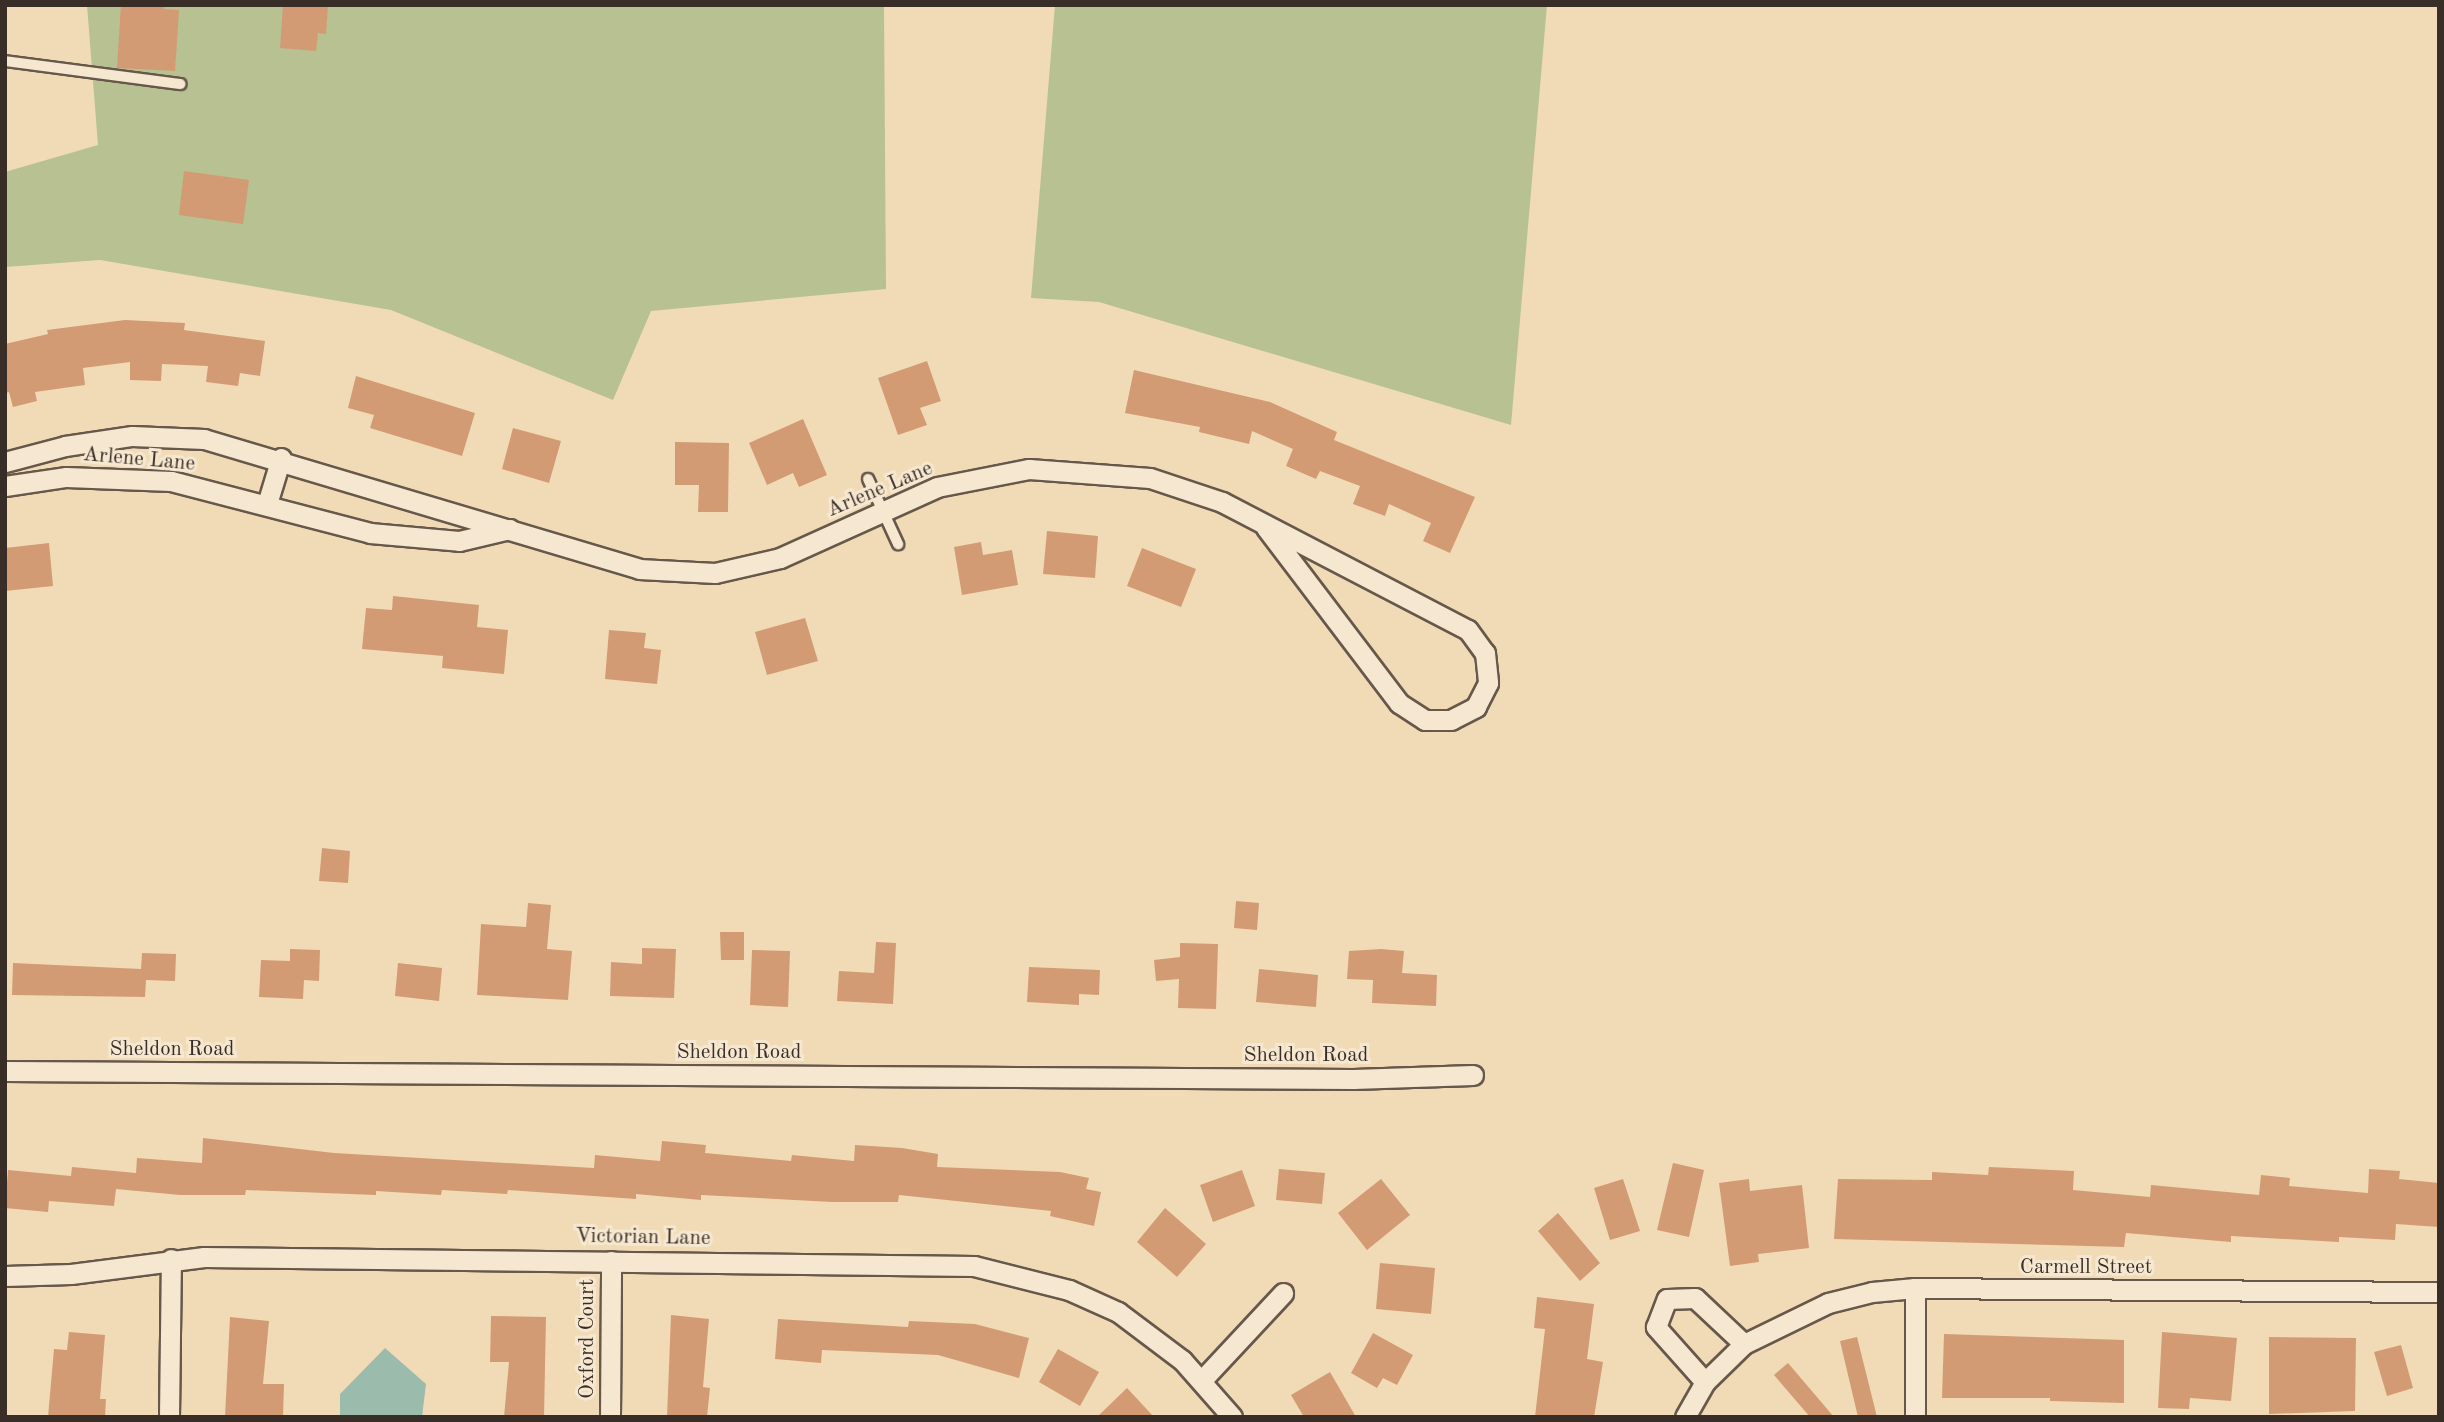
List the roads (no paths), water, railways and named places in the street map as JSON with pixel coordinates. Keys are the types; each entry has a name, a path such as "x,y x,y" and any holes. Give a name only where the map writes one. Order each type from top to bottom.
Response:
{"street":[{"name":"Arlene Lane","path":"5,462 65,446 132,436 204,439 281,458 639,569 715,573 780,558 937,487 1029,468 1150,478 1222,502 1266,528 1376,579 1468,630 1485,653 1488,683 1476,707 1451,720 1425,720 1399,703 1266,528"},
{"path":"267,504 281,458"},
{"name":"Arlene Lane","path":"5,486 66,477 170,481 267,504 370,533 459,541 512,529"},
{"name":"Sheldon Road","path":"5,1071 1339,1079 1473,1075"},
{"path":"169,1417 171,1259"},
{"name":"Victorian Lane","path":"5,1276 71,1274 171,1259 942,1264 1007,1271 1069,1290 1118,1312 1159,1340 1202,1380 1232,1417"},
{"name":"Oxford Court","path":"610,1417 611,1261"},
{"path":"1915,1417 1916,1288"},
{"name":"Carmell Street","path":"1685,1417 1705,1382 1744,1343 1828,1303 1872,1292 1916,1288 2439,1292"},
{"path":"1202,1380 1283,1293"},
{"path":"1705,1382 1656,1327 1667,1299 1695,1297 1744,1343"}],"lane":[{"path":"5,61 180,84"},
{"path":"868,479 898,544"}]}
